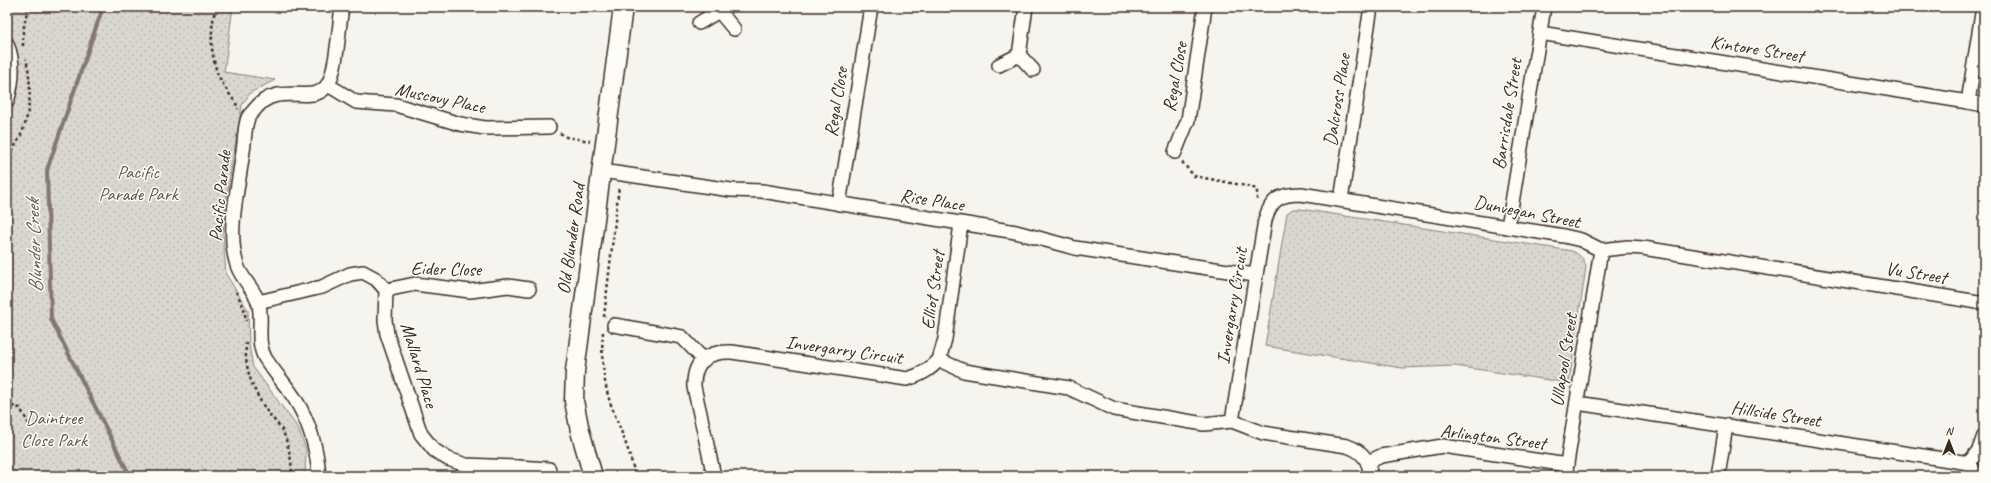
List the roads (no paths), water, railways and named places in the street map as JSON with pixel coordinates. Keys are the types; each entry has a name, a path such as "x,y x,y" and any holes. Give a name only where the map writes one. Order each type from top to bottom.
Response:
{"main road":[{"name":"Old Blunder Road","path":"592,476 574,401 575,371 624,7"}],"street":[{"path":"328,85 332,73 342,7"},
{"name":"Regal Close","path":"839,204 871,7"},
{"path":"1019,55 1026,7"},
{"name":"Regal Close","path":"1175,152 1188,120 1205,7"},
{"name":"Dalcross Place","path":"1341,200 1371,7"},
{"name":"Barrisdale Street","path":"1508,227 1544,7"},
{"path":"1968,102 1983,7"},
{"path":"699,23 720,9 734,29"},
{"name":"Kintore Street","path":"1540,33 1984,105"},
{"path":"7,44 12,55 13,68 7,102"},
{"path":"999,65 1019,55"},
{"path":"1019,55 1033,70"},
{"name":"Muscovy Place","path":"328,85 356,102 396,106 460,124 486,128 549,127"},
{"name":"Pacific Parade","path":"319,476 317,450 308,424 295,400 264,357 260,340 258,302 238,266 232,246 233,223 248,118 259,104 274,95 283,93 308,95 317,93 328,85"},
{"name":"Rise Place","path":"602,172 731,190 762,191 1016,232 1075,248 1255,275"},
{"name":"Dunvegan Street","path":"1276,200 1287,194 1301,194 1341,200 1570,237 1581,240 1601,250"},
{"name":"Invergarry Circuit","path":"1232,421 1265,220 1268,208 1276,200"},
{"name":"Elliot Street","path":"939,360 945,339 961,224"},
{"name":"Vu Street","path":"1601,250 1643,248 1984,303"},
{"name":"Ullapool Street","path":"1566,470 1601,250"},
{"path":"258,302 322,287 350,274 363,272 376,279 386,290"},
{"name":"Eider Close","path":"386,290 415,284 470,292 508,286 529,289"},
{"name":"Mallard Place","path":"386,290 385,320 387,334 421,434 434,450 448,458 466,465 516,472 549,469"},
{"path":"614,325 682,337 704,360 695,370 694,387 714,476"},
{"name":"Invergarry Circuit","path":"704,360 720,352 732,352 907,379 918,376 939,360"},
{"path":"939,360 964,371 1069,388 1114,409 1204,424 1232,421 1262,433 1356,449 1368,462 1370,466 1370,476"},
{"name":"Hillside Street","path":"1577,403 1969,463"},
{"path":"1718,476 1726,426"},
{"path":"1976,476 1969,463 1979,450 1984,436"},
{"name":"Arlington Street","path":"1368,462 1381,456 1443,446 1566,470"}],"waterway":[{"name":"Blunder Creek","path":"103,7 47,170 51,319 130,476"}],"park label":[{"name":"Pacific Parade Park","path":"138,183"},
{"name":"Daintree Close Park","path":"54,429"}]}
